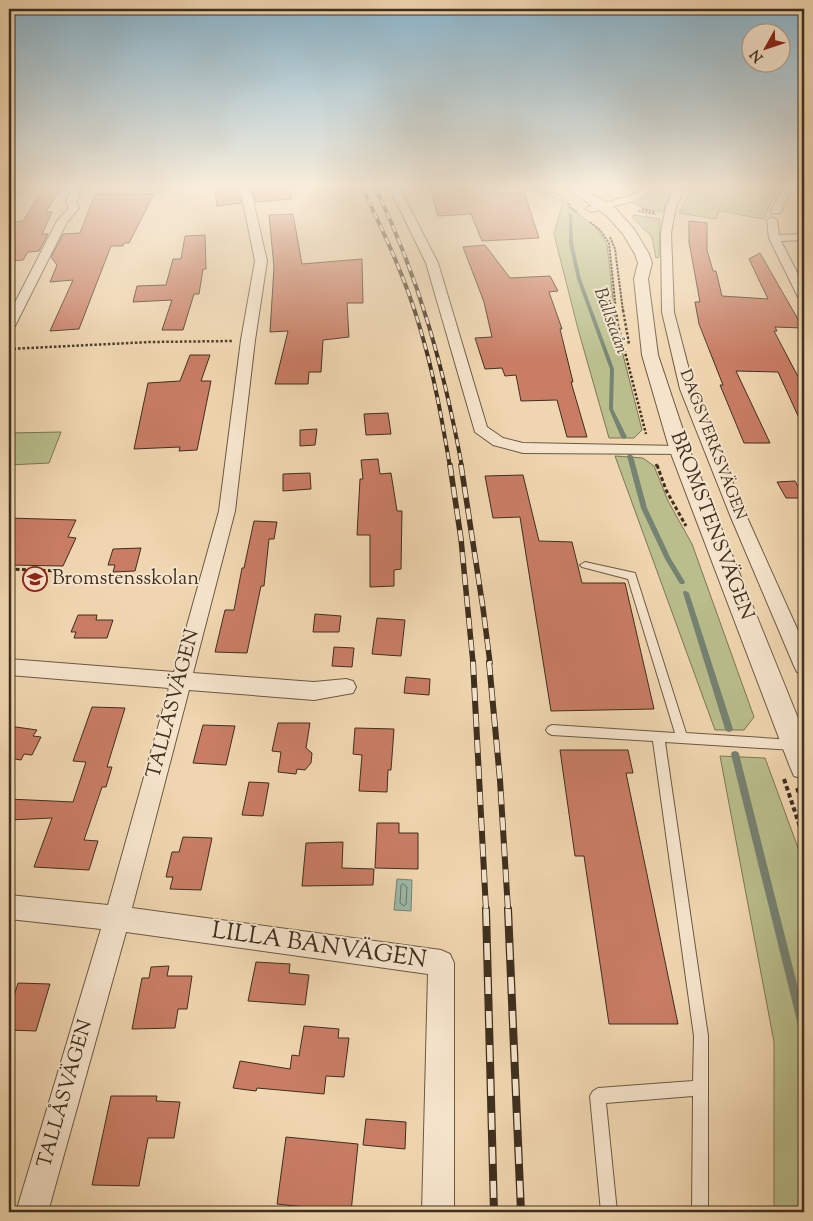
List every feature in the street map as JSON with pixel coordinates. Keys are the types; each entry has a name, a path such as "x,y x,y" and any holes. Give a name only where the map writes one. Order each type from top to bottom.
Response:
{"street":[{"path":"9,326 50,244"},
{"name":"TALLÅSVÄGEN","path":"32,1212 117,918 227,511 248,340 261,255 258,244"},
{"path":"422,244 432,263 480,429 498,442 523,448 680,451"},
{"name":"BROMSTENSVÄGEN","path":"637,244 645,263 641,279 650,355 680,451 795,745 800,776"},
{"name":"DAGSVERKSVÄGEN","path":"666,244 668,312 687,389 738,515 804,666"},
{"path":"777,244 804,297"},
{"path":"9,667 314,691 346,686"},
{"name":"LILLA BANVÄGEN","path":"9,907 117,918 441,963 438,1212"}],"lane":[{"path":"584,565 632,576 682,738"},
{"path":"552,730 795,745"},
{"path":"658,736 701,1036 700,1212"},
{"path":"610,1212 598,1096 701,1088"}],"path":[{"path":"609,244 618,321 646,434"},
{"path":"613,244 624,322 630,349"},
{"path":"616,301 629,302"},
{"path":"618,321 632,322"},
{"path":"9,349 150,342 248,340"},
{"path":"9,569 58,571"},
{"path":"782,774 804,839"},
{"path":"800,776 804,807"}],"green space":[{"path":"557,244 607,244 616,327 642,430 634,438 609,438"},
{"path":"653,244 659,244 659,257 656,258"},
{"path":"61,432 49,463 9,465 9,433"},
{"path":"615,456 643,458 654,466 668,501 692,544 754,717 744,730 715,730"},
{"path":"720,756 765,758 804,864 804,1212 774,1212 774,1042"}],"water":[{"path":"397,879 412,880 411,911 394,910"}],"building":[{"path":"9,244 43,244 39,251 28,252 23,260 9,261"},
{"path":"58,244 124,244 123,246 111,246 79,329 50,331 73,280 50,282 57,265 51,257"},
{"path":"184,244 205,244 206,269 203,269 199,294 194,294 183,330 162,330 172,300 133,302 137,286 166,285 173,259 181,259"},
{"path":"272,244 298,244 302,264 362,259 363,303 347,303 349,337 323,340 321,372 309,372 308,384 275,384 288,331 270,332 274,267"},
{"path":"689,244 707,244 713,271 716,271 722,296 768,299 749,259 760,253 803,328 775,327 777,331 774,331 804,388 804,429 778,372 736,371 770,443 744,443 720,385 723,385 699,324 695,302 700,302"},
{"path":"485,245 510,278 550,276 558,291 549,292 562,329 560,329 573,382 571,382 587,437 567,437 557,400 521,401 516,375 505,376 502,368 485,369 475,338 492,337 484,302 463,247"},
{"path":"190,355 210,355 201,381 211,381 197,450 179,451 180,447 134,449 148,383 180,381"},
{"path":"388,413 391,434 366,435 364,414"},
{"path":"317,429 315,445 300,446 300,430"},
{"path":"378,459 380,474 391,473 397,511 402,511 401,569 394,570 394,586 370,587 370,535 357,535 360,479 363,479 361,460"},
{"path":"310,473 311,489 283,491 283,474"},
{"path":"523,475 539,541 572,542 582,583 625,583 654,709 551,711 520,517 493,518 485,476"},
{"path":"795,481 804,498 786,498 777,482"},
{"path":"9,518 76,520 68,537 76,538 63,566 9,565"},
{"path":"254,521 277,522 274,539 269,539 264,586 261,586 247,653 215,652 225,610 234,610"},
{"path":"141,548 135,571 113,572 115,565 108,565 113,549"},
{"path":"315,614 341,616 339,632 313,632"},
{"path":"78,615 97,615 96,620 113,620 107,638 74,638 76,632 71,632"},
{"path":"377,618 405,620 401,656 372,654"},
{"path":"334,647 354,648 352,667 332,666"},
{"path":"406,677 430,679 429,695 404,693"},
{"path":"92,707 125,708 107,767 112,767 106,787 102,787 84,840 98,841 89,870 34,867 52,818 9,820 9,799 73,802 86,762 73,761"},
{"path":"278,723 310,723 306,748 312,753 311,763 305,770 297,769 296,774 278,772 281,752 272,751"},
{"path":"203,725 235,726 226,765 193,763"},
{"path":"9,726 37,730 33,736 41,737 32,755 24,754 21,760 9,758"},
{"path":"355,728 394,729 391,770 388,770 387,792 359,791 362,755 353,754"},
{"path":"560,750 628,750 633,773 626,773 678,1024 609,1024 584,856 575,856"},
{"path":"249,782 269,783 263,816 242,815"},
{"path":"377,823 399,823 399,833 418,833 418,869 375,868"},
{"path":"183,837 212,838 201,890 170,889 173,877 166,877 172,852 179,852"},
{"path":"343,842 342,868 374,869 373,885 302,886 306,843"},
{"path":"256,962 290,964 289,973 309,975 305,1005 248,1001"},
{"path":"169,966 167,976 192,976 187,1009 178,1009 175,1028 132,1029 142,978 149,978 151,967"},
{"path":"18,983 50,984 36,1031 9,1030 9,1012"},
{"path":"304,1026 339,1029 338,1038 349,1038 344,1077 326,1076 324,1094 257,1088 256,1091 233,1088 240,1061 290,1069 292,1055 299,1056"},
{"path":"111,1096 157,1096 156,1101 180,1102 174,1138 148,1138 139,1186 92,1185"},
{"path":"366,1119 406,1122 405,1149 363,1145"},
{"path":"286,1137 358,1144 351,1212 277,1204"}],"waterway":[{"name":"Bällstaån","path":"571,244 579,279 612,369 611,409 624,437"},
{"name":"Bällstaån","path":"630,456 644,508 668,559 682,582"},
{"name":"Bällstaån","path":"686,593 729,729"},
{"name":"Bällstaån","path":"735,754 804,1029"}],"railway":[{"path":"388,244 408,292 425,345 441,414 450,467"},
{"path":"400,244 417,289 438,359 462,467"},
{"path":"450,465 461,539 473,663"},
{"path":"461,465 490,663"},
{"path":"473,662 486,910"},
{"path":"489,662 500,780 508,910"},
{"path":"486,909 494,1212"},
{"path":"508,909 521,1212"}],"place":[{"name":"Bromstensskolan","path":"35,579"}]}
